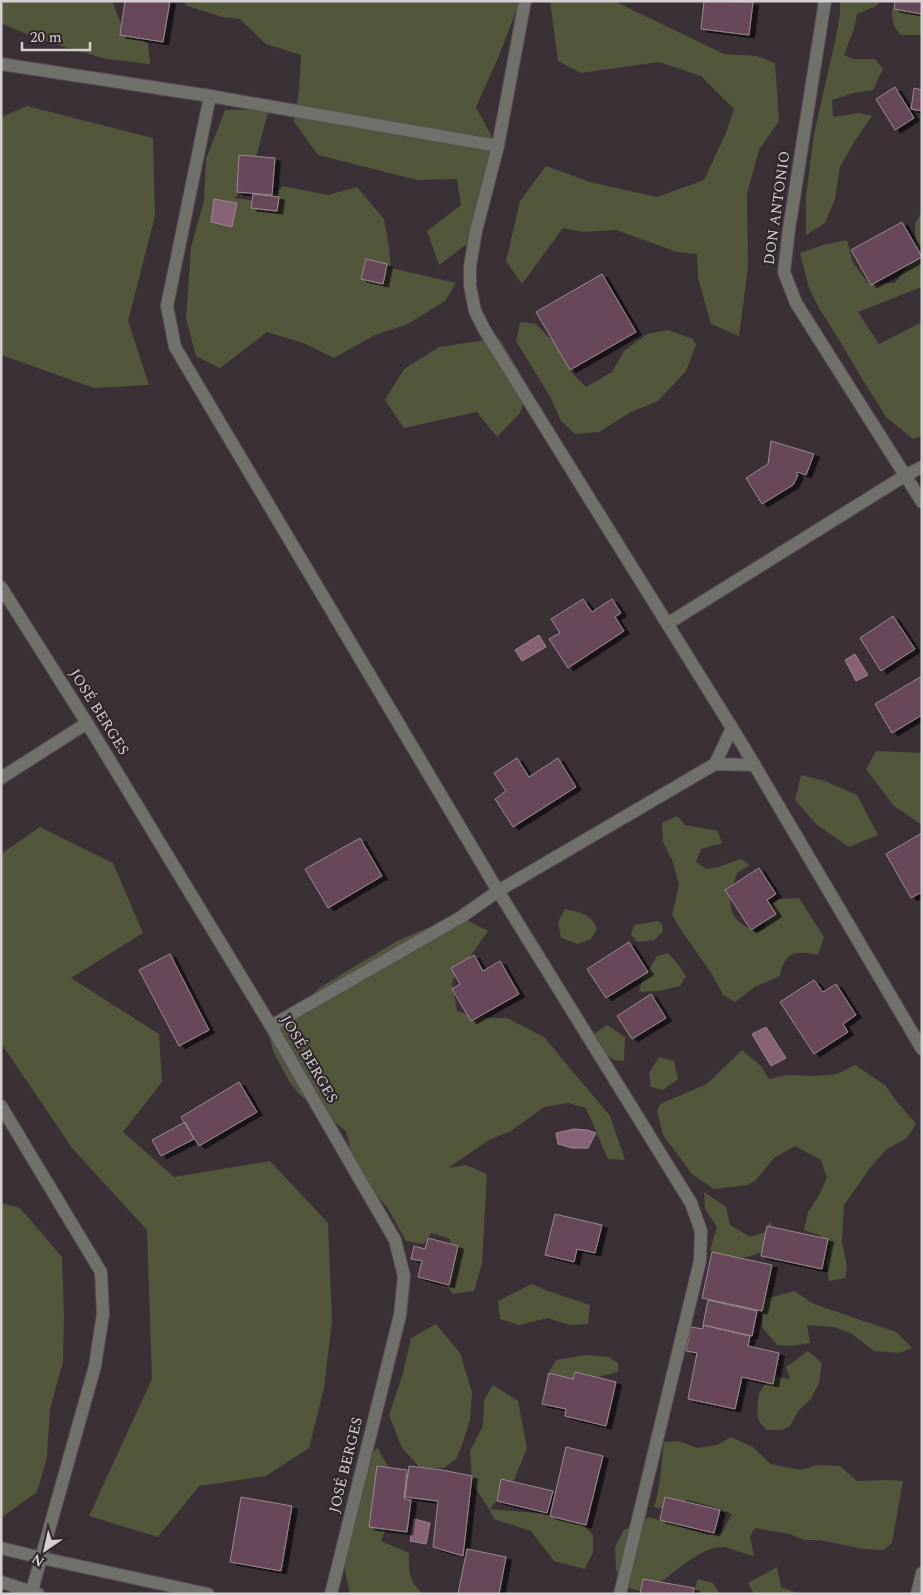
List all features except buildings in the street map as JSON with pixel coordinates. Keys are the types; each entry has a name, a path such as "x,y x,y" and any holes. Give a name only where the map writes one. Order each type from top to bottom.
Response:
{"street":[{"path":"525,1 498,146 476,231 470,266 470,286 475,311 484,329 755,765 922,1049"},
{"name":"DON ANTONIO","path":"825,1 784,272 796,304 922,502"},
{"path":"1,64 210,96 498,146"},
{"path":"210,96 167,306 175,347 498,891 691,1203 700,1231 700,1262 620,1594"},
{"path":"668,624 906,475 922,467"},
{"name":"JOSÉ BERGES","path":"1,587 271,1026 396,1240 404,1276 400,1315 331,1594"},
{"path":"1,778 86,723"},
{"path":"715,764 732,728"},
{"path":"271,1026 461,918 498,891 715,764 755,765"},
{"path":"1,1106 101,1272 103,1314 95,1366 34,1593 1,1582"},
{"path":"1,1548 208,1594"},
{"path":"917,1594 922,1573"}],"green space":[{"path":"1,1 112,1 122,26 148,44 150,64 106,59 38,39 1,23"},
{"path":"185,1 520,1 498,58 476,107 495,143 467,244 439,265 427,231 461,205 457,179 417,180 318,155 294,122 299,89 301,55 266,44 240,19 222,17 185,5"},
{"path":"550,1 614,1 724,54 757,56 775,63 779,121 759,150 747,194 748,267 739,336 711,324 698,278 697,254 677,252 616,230 582,232 563,228 522,284 506,261 520,201 546,166 590,182 657,197 704,180 726,133 734,109 701,76 659,62 581,73 558,61"},
{"path":"840,1 881,1 876,6 857,14 854,29 844,55 853,59 875,59 883,69 873,90 854,93 832,100 833,117 859,113 872,116 840,167 835,199 825,223 806,235 806,196 814,134 836,37"},
{"path":"902,6 922,10 921,35 901,35 896,29 892,10"},
{"path":"27,106 153,138 155,216 128,321 149,385 94,388 4,356 1,357 1,117"},
{"path":"269,109 250,179 235,198 267,202 283,186 328,195 357,187 384,219 391,268 456,283 445,301 408,324 375,335 334,358 306,344 267,332 220,368 196,356 186,319 191,247 204,201 206,159 225,110"},
{"path":"922,212 922,287 858,312 879,344 922,322 922,436 913,439 886,417 819,308 809,288 800,253 823,245 847,240 853,263 869,284 895,283 916,256 915,223"},
{"path":"520,322 536,324 561,350 572,373 586,387 612,372 624,351 647,334 668,330 693,339 696,345 686,371 658,401 631,412 599,432 575,434 561,421 551,398 516,341"},
{"path":"499,338 529,388 520,413 497,437 477,412 404,428 385,400 404,369 439,347"},
{"path":"876,751 922,753 922,825 894,806 866,769"},
{"path":"801,775 825,781 857,795 878,835 849,847 817,825 795,800"},
{"path":"677,816 685,825 718,831 722,843 701,849 696,862 706,869 741,859 750,865 737,873 732,891 731,909 737,920 754,932 764,929 771,905 779,899 799,898 824,937 818,955 797,953 788,957 780,976 755,987 735,1002 723,995 712,974 672,915 679,885 673,862 663,842 662,823"},
{"path":"40,827 113,863 143,933 71,978 159,1034 162,1082 123,1132 174,1177 270,1161 328,1223 332,1321 324,1388 309,1448 266,1476 199,1486 158,1537 89,1516 152,1379 147,1230 72,1148 1,1043 1,854"},
{"path":"565,909 585,914 592,920 597,929 591,939 578,944 561,938 558,922"},
{"path":"461,917 488,931 452,982 457,1011 479,1018 507,1018 544,1037 610,1116 625,1160 608,1159 586,1108 568,1103 544,1107 511,1131 489,1140 448,1168 466,1165 487,1174 482,1263 474,1291 453,1294 435,1271 454,1256 450,1239 431,1233 424,1244 406,1241 387,1207 356,1172 346,1131 300,1095 290,1083 273,1051 269,1036 319,988 399,940 432,926"},
{"path":"658,921 662,925 663,932 654,940 638,942 631,935 634,925"},
{"path":"668,953 686,976 680,986 659,991 639,992 643,975 657,956"},
{"path":"607,1025 625,1037 624,1061 614,1060 594,1044 594,1034"},
{"path":"742,1050 761,1066 769,1079 786,1075 816,1076 837,1074 855,1065 885,1085 916,1124 907,1138 887,1149 870,1168 844,1205 842,1241 847,1267 845,1278 829,1281 826,1262 830,1245 821,1236 804,1230 808,1212 827,1178 821,1160 795,1146 774,1158 755,1181 747,1185 714,1189 692,1174 663,1135 657,1111 660,1104 707,1084"},
{"path":"659,1057 674,1061 678,1079 663,1090 651,1087 649,1073"},
{"path":"704,1192 726,1207 730,1225 750,1237 765,1232 770,1221 773,1230 762,1252 747,1257 724,1260 710,1250 717,1227 705,1209"},
{"path":"1,1203 20,1208 62,1257 64,1313 63,1362 50,1409 47,1457 37,1492 1,1518"},
{"path":"532,1284 590,1305 588,1324 569,1325 548,1318 519,1325 500,1319 498,1301"},
{"path":"794,1291 814,1304 896,1332 912,1348 899,1353 874,1351 852,1334 834,1327 807,1325 810,1343 791,1346 777,1345 762,1327 763,1300"},
{"path":"436,1324 460,1353 472,1392 470,1420 457,1458 444,1468 420,1468 402,1448 389,1415 403,1373 411,1338"},
{"path":"808,1351 822,1363 819,1383 811,1399 799,1410 790,1426 781,1430 766,1430 759,1421 757,1412 759,1393 771,1376 790,1379 786,1367"},
{"path":"586,1355 609,1357 618,1363 618,1372 583,1379 566,1379 547,1375 556,1360"},
{"path":"493,1385 518,1401 527,1448 515,1478 490,1509 559,1515 579,1521 593,1535 593,1552 585,1569 554,1561 531,1531 494,1519 472,1483 470,1451 483,1426 484,1400"},
{"path":"731,1437 753,1447 770,1464 801,1470 817,1465 840,1466 857,1481 903,1481 892,1543 883,1550 863,1549 820,1540 804,1540 790,1534 755,1528 750,1536 754,1556 723,1547 715,1548 699,1554 661,1582 643,1579 640,1591 622,1586 616,1569 615,1547 624,1530 649,1517 708,1535 722,1533 732,1514 715,1507 687,1500 666,1509 654,1507 664,1442 679,1441 697,1448 717,1445"},
{"path":"377,1447 401,1490 381,1541 409,1553 410,1576 415,1585 424,1594 350,1594 341,1553 361,1471"},
{"path":"777,1567 781,1587 800,1594 754,1594 748,1583"},
{"path":"698,1579 713,1583 720,1594 693,1594"}],"shaded area":[{"path":"214,199 237,203 232,227 211,222"},
{"path":"539,635 546,647 522,661 515,650"},
{"path":"855,654 868,675 856,681 845,660"},
{"path":"766,1027 786,1058 771,1066 752,1034"},
{"path":"574,1129 596,1133 588,1148 572,1148 558,1144 556,1133"},
{"path":"414,1519 430,1523 426,1544 410,1541"}]}
